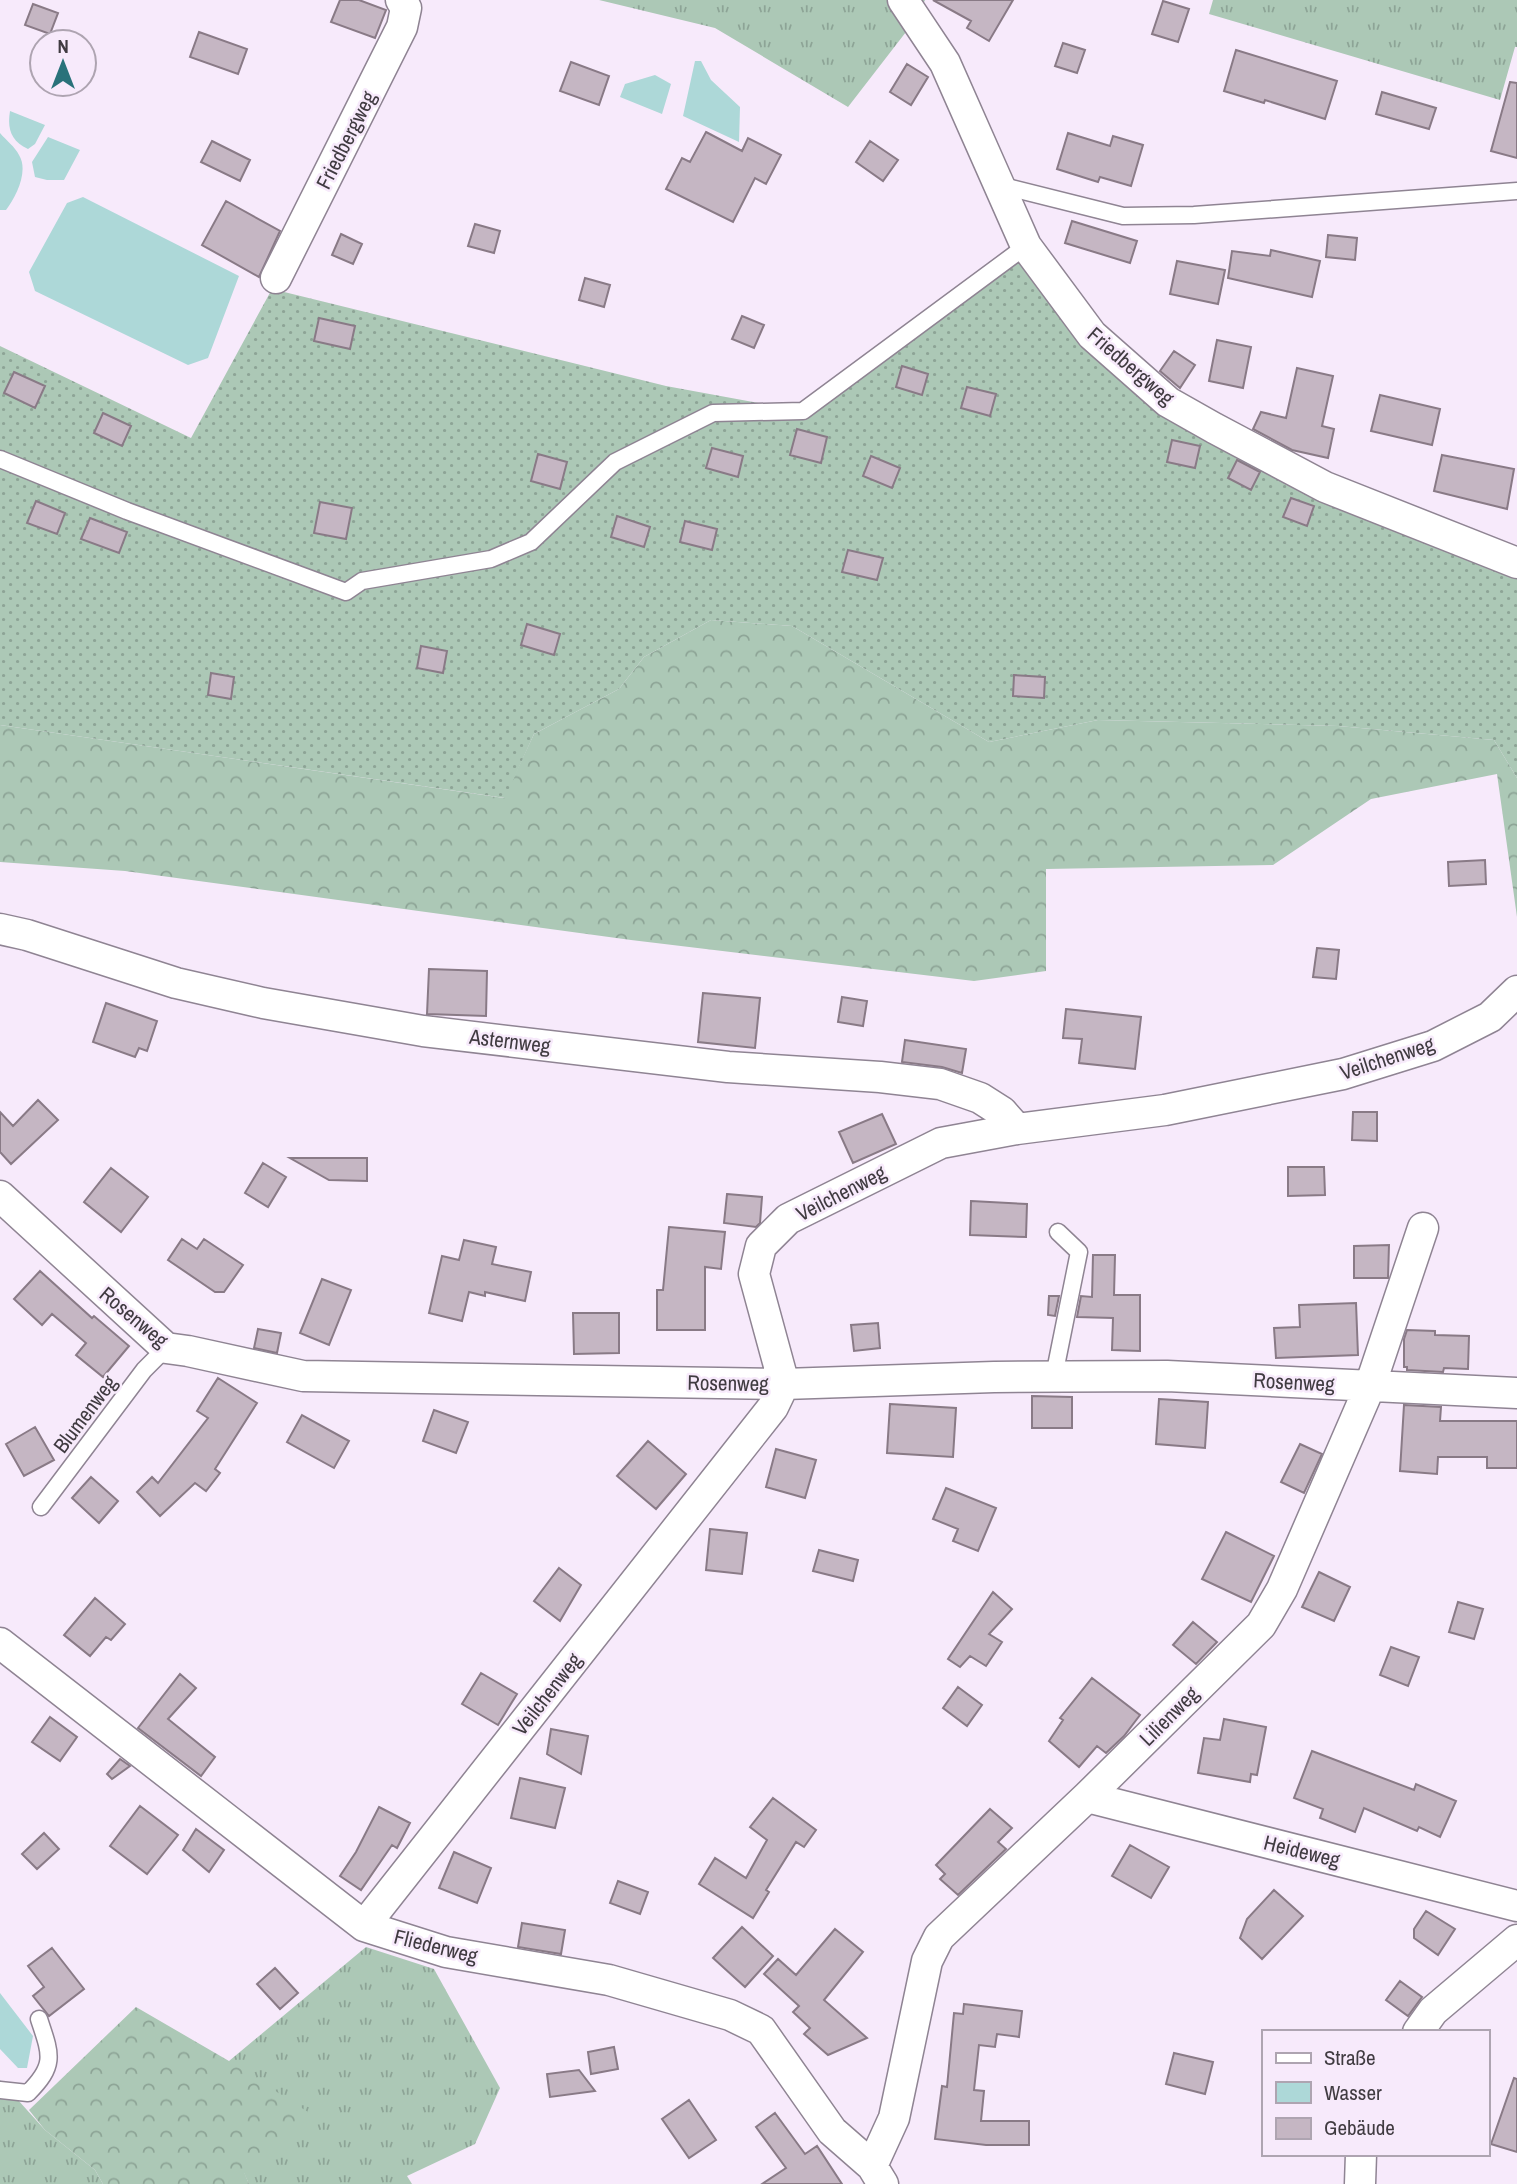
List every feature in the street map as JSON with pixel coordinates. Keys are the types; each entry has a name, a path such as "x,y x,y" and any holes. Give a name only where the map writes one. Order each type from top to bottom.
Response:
{"street":[{"name":"Friedbergweg","path":"276,278 402,27 405,8 401,0"},
{"name":"Friedbergweg","path":"903,0 945,63 1027,246 1091,335 1168,402 1325,487 1517,563"},
{"name":"Asternweg","path":"0,929 27,935 176,983 263,1003 423,1031 728,1067 880,1076 940,1084 980,1098 1002,1112 1017,1129"},
{"name":"Veilchenweg","path":"364,1926 773,1408 784,1384 754,1274 761,1246 788,1220 942,1143 1017,1129 1165,1110 1343,1074 1433,1046 1490,1017 1517,991"},
{"name":"Rosenweg","path":"0,1196 166,1348 303,1376 784,1384 1054,1376 1167,1376 1517,1393"},
{"name":"Lilienweg","path":"878,2175 894,2118 927,1961 939,1937 1087,1797 1261,1625 1282,1589 1370,1386 1423,1228"},
{"name":"Fliederweg","path":"0,1643 364,1926 446,1952 609,1980 730,2015 761,2030 832,2131 878,2175"},
{"name":"Heideweg","path":"1087,1797 1517,1906"},
{"path":"1419,2030 1433,2011 1517,1940"},
{"path":"1360,2184 1361,2156"}],"lane":[{"path":"999,185 1123,216 1194,215 1517,191"},
{"path":"0,459 127,511 346,592 362,581 491,559 531,542 615,462 713,413 803,411 1027,246"},
{"path":"1054,1376 1079,1252 1058,1232"},
{"name":"Blumenweg","path":"41,1507 144,1370 166,1348"},
{"path":"0,2090 28,2093 44,2077 50,2051 39,2019"}],"green space":[{"path":"599,0 925,0 916,19 848,107 715,28"},
{"path":"1213,0 1517,0 1517,47 1500,100 1209,14"},
{"path":"1026,246 1168,402 1517,563 1517,778 1494,740 1338,726 1098,720 989,742 792,626 711,620 644,657 619,689 534,734 505,798 0,725 0,346 191,438 272,289 666,386 803,411"},
{"path":"711,620 792,626 989,742 1098,720 1338,726 1494,740 1517,778 1517,917 1497,774 1371,799 1273,865 1046,869 1046,971 974,981 631,940 125,871 0,862 0,725 504,798 534,734 619,689 644,657"},
{"path":"366,1947 434,1969 500,2088 475,2144 407,2176 412,2184 249,2184 244,2173 229,2061"},
{"path":"136,2007 229,2061 308,2112 244,2172 249,2184 103,2184 95,2170 45,2130 29,2110"},
{"path":"0,2080 45,2130 95,2170 103,2184 0,2184"}],"water":[{"path":"695,61 701,61 711,80 740,107 739,142 683,116"},
{"path":"655,75 671,84 662,114 620,97 625,84"},
{"path":"10,111 45,125 35,144 28,149 12,134"},
{"path":"0,133 17,152 23,169 17,191 6,210 0,210"},
{"path":"48,137 80,150 64,180 35,177 32,162"},
{"path":"83,197 239,276 208,358 188,365 35,291 29,272 67,203"},
{"path":"0,1993 33,2036 27,2068 18,2068 0,2049"}],"building":[{"path":"340,0 359,0 386,10 375,38 331,22"},
{"path":"933,0 1013,0 989,41 967,28 971,21"},
{"path":"1163,1 1189,9 1178,42 1152,34"},
{"path":"33,4 58,13 52,28 25,25"},
{"path":"199,32 247,49 238,74 190,57"},
{"path":"1063,43 1085,50 1077,73 1055,66"},
{"path":"1236,50 1337,81 1325,119 1265,100 1264,103 1224,91"},
{"path":"571,62 609,76 599,105 560,91"},
{"path":"907,64 928,77 911,105 890,92"},
{"path":"1510,82 1517,83 1517,158 1491,151"},
{"path":"1382,92 1436,108 1429,129 1376,114"},
{"path":"706,132 742,151 748,138 781,155 766,184 755,178 733,222 666,189 682,158 690,162"},
{"path":"1068,133 1110,146 1113,136 1143,145 1131,186 1100,177 1098,182 1057,169"},
{"path":"212,141 250,160 240,181 201,162"},
{"path":"870,141 898,160 883,181 856,162"},
{"path":"226,201 280,231 259,277 202,245"},
{"path":"1072,221 1137,241 1130,263 1065,243"},
{"path":"475,224 500,231 494,253 468,246"},
{"path":"341,234 362,244 353,264 332,255"},
{"path":"1328,235 1357,238 1355,260 1326,257"},
{"path":"1271,250 1320,261 1312,297 1228,278 1232,251 1270,256"},
{"path":"1177,261 1225,270 1218,304 1170,294"},
{"path":"585,278 610,285 604,307 579,300"},
{"path":"742,316 764,325 754,348 732,339"},
{"path":"319,318 355,326 350,349 314,341"},
{"path":"1217,340 1251,347 1243,388 1209,381"},
{"path":"1174,351 1195,365 1180,388 1160,371"},
{"path":"902,366 928,374 922,395 896,387"},
{"path":"1297,368 1333,376 1322,426 1334,429 1328,458 1292,450 1253,429 1261,412 1286,418"},
{"path":"14,372 45,386 35,408 4,393"},
{"path":"967,387 996,394 990,416 961,408"},
{"path":"1380,395 1440,409 1432,445 1371,431"},
{"path":"103,413 131,426 122,446 94,433"},
{"path":"797,429 827,437 821,463 790,455"},
{"path":"1172,440 1200,446 1195,468 1167,462"},
{"path":"712,448 743,456 738,477 706,468"},
{"path":"538,454 567,462 560,489 531,481"},
{"path":"1442,455 1514,469 1507,509 1434,491"},
{"path":"871,456 900,468 892,488 863,476"},
{"path":"1237,460 1260,472 1251,490 1228,478"},
{"path":"1291,498 1314,506 1307,526 1283,517"},
{"path":"36,501 65,513 57,534 27,523"},
{"path":"320,502 352,508 346,539 314,533"},
{"path":"617,516 650,527 644,547 611,537"},
{"path":"90,518 127,532 119,553 81,539"},
{"path":"685,521 717,529 712,550 680,542"},
{"path":"848,550 883,558 877,580 842,572"},
{"path":"527,624 560,634 554,655 521,645"},
{"path":"421,646 447,651 443,673 417,668"},
{"path":"211,673 234,677 231,699 208,695"},
{"path":"1014,675 1045,677 1044,698 1013,696"},
{"path":"1485,860 1486,884 1449,886 1448,862"},
{"path":"1317,948 1339,950 1336,979 1313,977"},
{"path":"429,969 487,971 486,1016 427,1014"},
{"path":"703,993 760,998 755,1048 698,1042"},
{"path":"842,997 867,1001 863,1026 838,1022"},
{"path":"106,1003 157,1021 147,1051 139,1048 135,1057 93,1042"},
{"path":"1066,1009 1141,1017 1135,1069 1079,1063 1082,1039 1063,1038"},
{"path":"905,1040 966,1049 962,1073 942,1067 902,1062"},
{"path":"38,1100 58,1120 11,1164 0,1152 0,1112 13,1126"},
{"path":"1353,1112 1377,1112 1377,1141 1352,1140"},
{"path":"882,1114 896,1144 853,1163 839,1132"},
{"path":"290,1158 367,1158 367,1181 329,1180"},
{"path":"263,1163 286,1177 268,1207 245,1193"},
{"path":"1288,1167 1324,1167 1325,1195 1288,1196"},
{"path":"111,1168 148,1197 121,1232 84,1202"},
{"path":"727,1194 762,1197 760,1223 756,1227 724,1223"},
{"path":"971,1201 1027,1204 1026,1237 970,1235"},
{"path":"669,1227 725,1232 721,1269 705,1267 705,1330 657,1330 657,1290 663,1290"},
{"path":"182,1239 197,1249 204,1239 243,1265 224,1292 215,1292 168,1260"},
{"path":"464,1240 496,1247 492,1264 531,1272 525,1301 485,1292 485,1296 469,1292 462,1321 429,1313 442,1256 459,1260"},
{"path":"1389,1245 1388,1278 1354,1278 1354,1246"},
{"path":"1093,1255 1115,1255 1114,1295 1140,1295 1140,1351 1112,1350 1113,1318 1077,1317 1081,1296 1092,1297"},
{"path":"40,1271 92,1318 94,1316 129,1346 103,1377 76,1355 86,1343 52,1314 42,1325 14,1299"},
{"path":"322,1279 351,1290 329,1345 300,1333"},
{"path":"1049,1296 1059,1296 1055,1316 1048,1315"},
{"path":"1356,1303 1358,1355 1276,1358 1274,1328 1300,1327 1299,1305"},
{"path":"573,1313 619,1313 619,1353 574,1354"},
{"path":"878,1323 880,1348 854,1351 851,1325"},
{"path":"258,1329 281,1333 277,1353 254,1348"},
{"path":"1407,1330 1435,1331 1435,1335 1469,1336 1468,1369 1444,1368 1443,1372 1407,1370 1407,1367 1404,1367 1404,1339"},
{"path":"218,1378 257,1403 215,1469 220,1473 206,1491 195,1483 160,1516 137,1492 152,1477 158,1483 208,1418 197,1411"},
{"path":"1032,1396 1072,1397 1072,1428 1032,1428"},
{"path":"1159,1399 1208,1402 1205,1448 1156,1444"},
{"path":"890,1404 956,1408 953,1457 887,1453"},
{"path":"1404,1405 1441,1407 1440,1421 1517,1421 1517,1468 1487,1468 1487,1457 1438,1457 1437,1474 1400,1471"},
{"path":"434,1410 468,1422 456,1453 423,1441"},
{"path":"302,1415 349,1441 334,1468 287,1442"},
{"path":"35,1427 54,1460 24,1476 6,1444"},
{"path":"648,1441 686,1474 656,1509 617,1476"},
{"path":"1300,1444 1322,1454 1304,1493 1281,1482"},
{"path":"776,1449 816,1460 805,1498 766,1487"},
{"path":"91,1477 118,1501 99,1523 72,1498"},
{"path":"946,1488 996,1508 978,1551 953,1541 958,1529 933,1519"},
{"path":"710,1529 747,1533 742,1574 706,1570"},
{"path":"1226,1532 1274,1556 1251,1602 1202,1579"},
{"path":"819,1550 858,1560 853,1581 813,1571"},
{"path":"559,1568 581,1585 560,1621 534,1601"},
{"path":"1319,1572 1350,1587 1334,1621 1302,1607"},
{"path":"993,1592 1012,1609 989,1634 1002,1642 986,1666 970,1656 960,1667 948,1659"},
{"path":"95,1598 125,1624 111,1640 106,1637 90,1656 64,1635"},
{"path":"1458,1602 1483,1609 1474,1639 1449,1632"},
{"path":"1193,1622 1217,1642 1196,1664 1173,1645"},
{"path":"1391,1647 1419,1657 1408,1686 1380,1675"},
{"path":"481,1673 517,1694 498,1725 462,1704"},
{"path":"180,1674 196,1688 168,1719 215,1757 201,1776 138,1728"},
{"path":"1092,1678 1140,1715 1106,1753 1097,1746 1079,1767 1049,1741 1063,1720 1060,1718"},
{"path":"958,1687 982,1705 967,1726 943,1708"},
{"path":"50,1717 77,1737 60,1761 32,1742"},
{"path":"1224,1719 1266,1727 1257,1775 1251,1774 1250,1782 1198,1773 1204,1738 1220,1740"},
{"path":"551,1729 588,1736 581,1774 547,1754"},
{"path":"1312,1751 1414,1790 1416,1784 1456,1801 1440,1837 1419,1827 1417,1831 1364,1808 1355,1832 1320,1818 1323,1809 1294,1798"},
{"path":"120,1759 130,1766 112,1779 107,1774"},
{"path":"520,1778 565,1788 555,1828 511,1818"},
{"path":"773,1798 816,1830 804,1847 796,1842 766,1890 769,1892 753,1918 699,1884 715,1858 746,1878 767,1840 750,1827"},
{"path":"140,1806 178,1835 147,1874 110,1846"},
{"path":"379,1807 410,1823 397,1848 392,1845 361,1890 340,1876 356,1852"},
{"path":"990,1809 1012,1828 998,1842 1006,1849 958,1895 940,1879 945,1874 936,1865"},
{"path":"196,1829 224,1850 209,1872 183,1850"},
{"path":"44,1833 59,1849 37,1869 22,1854"},
{"path":"1130,1845 1169,1867 1151,1898 1112,1876"},
{"path":"454,1852 491,1868 477,1903 439,1888"},
{"path":"618,1881 648,1892 640,1914 610,1903"},
{"path":"1274,1890 1303,1916 1262,1959 1240,1938 1247,1919"},
{"path":"1426,1911 1455,1929 1438,1955 1414,1938 1414,1929"},
{"path":"522,1923 565,1930 561,1954 518,1947"},
{"path":"742,1927 773,1956 745,1987 713,1958"},
{"path":"835,1929 863,1952 824,2000 867,2038 828,2055 804,2034 810,2028 793,2012 799,2006 764,1974 778,1959 796,1975"},
{"path":"52,1948 84,1989 49,2016 33,1996 44,1987 28,1966"},
{"path":"275,1968 298,1993 280,2009 257,1984"},
{"path":"1400,1981 1422,1997 1408,2016 1386,2000"},
{"path":"964,2004 1022,2011 1019,2037 997,2034 995,2047 979,2045 974,2090 984,2091 981,2121 1029,2121 1029,2145 986,2145 935,2139 942,2086 947,2087 954,2013 963,2014"},
{"path":"614,2047 618,2069 591,2074 588,2052"},
{"path":"1174,2053 1213,2062 1205,2094 1166,2084"},
{"path":"579,2070 595,2091 550,2097 547,2074"},
{"path":"1514,2078 1517,2079 1517,2152 1491,2144"},
{"path":"689,2100 716,2140 689,2158 662,2119"},
{"path":"775,2113 805,2154 817,2146 842,2184 762,2184 786,2168 756,2127"}]}
